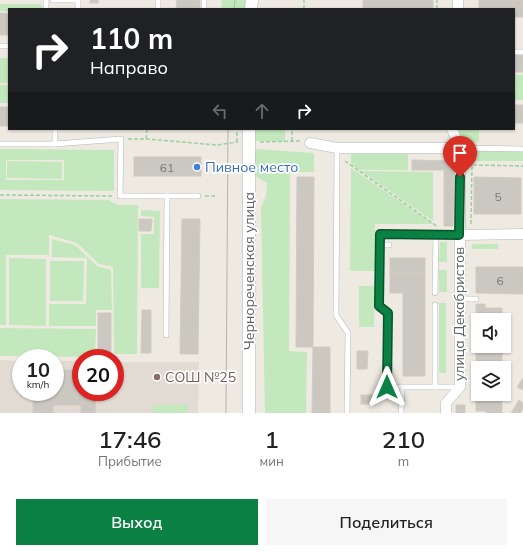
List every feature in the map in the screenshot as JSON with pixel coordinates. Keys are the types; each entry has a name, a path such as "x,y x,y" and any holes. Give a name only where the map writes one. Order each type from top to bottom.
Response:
{"street":[{"name":"Чернореченская улица","path":"249,130 243,142 249,413"},
{"path":"310,143 337,152 460,148 452,130"},
{"name":"улица Декабристов","path":"446,413 446,403 460,387 460,299 454,235 460,148"},
{"path":"454,235 523,234"}],"lane":[{"path":"54,0 78,0"},
{"path":"55,130 55,144"},
{"path":"0,144 55,144 121,139 120,196 198,196"},
{"path":"460,148 523,149"},
{"path":"337,152 336,315 348,333 347,413"},
{"path":"166,335 167,196"},
{"path":"454,235 380,234 379,306 388,313 387,387 460,387"},
{"path":"435,293 436,234"},
{"path":"380,245 389,245"},
{"path":"460,299 476,299"},
{"path":"435,305 435,387"},
{"path":"402,387 402,413"}],"path":[{"path":"146,130 146,139"},
{"path":"237,130 243,142"},
{"path":"292,130 292,140"},
{"path":"121,139 146,139 217,145 243,142 292,140 310,143"},
{"path":"337,152 454,235"},
{"path":"470,235 472,165 523,166"},
{"path":"0,195 120,196"},
{"path":"198,196 216,196"}],"shaded area":[{"name":"СОШ №25","path":"0,360 12,361 12,401 64,401 64,361 72,361 72,401 124,401 124,362 199,362 198,413 0,413"}],"green space":[{"path":"222,0 245,0 245,8 221,8"},
{"path":"0,4 42,5 42,8 8,8 8,11 0,11"},
{"path":"0,58 8,58 8,83 0,83"},
{"path":"515,75 523,75 523,100 515,100"},
{"path":"0,85 8,85 8,103 0,103"},
{"path":"255,130 285,130 285,141 255,141"},
{"path":"458,130 479,130 479,142 464,142"},
{"path":"0,149 114,150 114,191 0,190","holes":["6,160 64,160 64,180 6,180"]},
{"path":"255,149 314,153 314,172 290,172 289,351 307,352 306,413 265,413 261,208 266,196 267,183 255,176"},
{"path":"474,151 523,152 523,161 474,161"},
{"path":"351,154 408,154 408,170 359,170 351,164"},
{"path":"7,161 62,162 62,179 7,178"},
{"path":"351,168 433,224 375,224 375,271 350,271"},
{"path":"361,171 433,172 433,221"},
{"path":"0,199 109,200 118,205 138,205 137,354 124,354 124,349 114,349 113,267 99,264 77,243 49,235 49,255 6,255 6,325 0,325"},
{"path":"141,210 160,211 159,288 141,288 141,234 154,234 154,217 141,216"},
{"path":"52,239 75,245 97,266 111,270 112,310 96,310 96,326 49,326 49,304 86,304 87,258 52,257"},
{"path":"440,242 447,242 447,262 439,262"},
{"path":"472,244 498,244 498,249 472,249"},
{"path":"9,258 46,259 46,326 9,325"},
{"path":"50,261 84,261 83,301 50,301"},
{"path":"439,270 447,270 447,292 439,292"},
{"path":"359,286 375,286 374,327 359,327"},
{"path":"439,303 446,303 446,373 439,373"},
{"path":"0,328 96,329 95,349 72,349 72,357 64,357 64,349 12,349 12,356 0,356"},
{"path":"153,405 188,405 188,413 153,413"}],"building":[{"path":"90,0 98,0 98,3 90,3"},
{"path":"177,0 200,0 200,8 176,8"},
{"path":"363,0 433,0 433,8 363,8"},
{"path":"479,0 523,0 523,17 515,17 515,8 479,8"},
{"path":"0,13 8,14 8,35 0,35"},
{"path":"515,55 523,55 523,72 515,72"},
{"path":"515,105 523,105 523,123 515,123"},
{"path":"0,107 8,107 8,126 0,126"},
{"path":"134,157 201,157 201,176 134,176"},
{"path":"412,160 454,161 453,226 444,226 444,170 412,170"},
{"path":"297,177 314,177 313,347 296,347"},
{"path":"474,177 521,178 521,214 474,214"},
{"path":"139,219 152,219 151,231 139,231"},
{"path":"182,219 200,219 198,354 180,354"},
{"path":"390,258 425,258 425,273 390,273"},
{"path":"476,267 523,267 523,294 476,293"},
{"path":"390,273 425,273 425,376 403,376 403,293 390,293"},
{"path":"476,304 485,304 485,308 502,308 502,313 476,313"},
{"path":"142,310 151,310 151,353 141,353"},
{"path":"98,313 111,313 111,349 98,349"},
{"path":"313,347 330,347 330,413 312,413"},
{"path":"357,351 368,351 367,369 357,369"},
{"path":"476,353 502,353 502,355 476,355"},
{"path":"476,355 502,355 502,361 476,361"},
{"path":"64,370 72,370 72,401 96,401 95,413 81,413 81,405 53,405 53,413 33,413 33,401 64,401"},
{"path":"523,378 523,390 517,387"},
{"path":"361,395 375,395 375,404 361,404"},
{"path":"519,400 523,403 523,408 520,413 511,413"},
{"path":"476,401 502,401 502,413 486,413 486,411 476,411"},
{"path":"456,405 465,405 465,413 456,413"}],"tram line":[{"path":"234,8 235,0"},
{"path":"226,413 228,130"}],"place":[{"name":"Пивное место","path":"197,167"},
{"name":"СОШ №25","path":"157,377"}],"route":[{"path":"387,387 388,313 379,306 380,234 459,235 460,177"}]}
